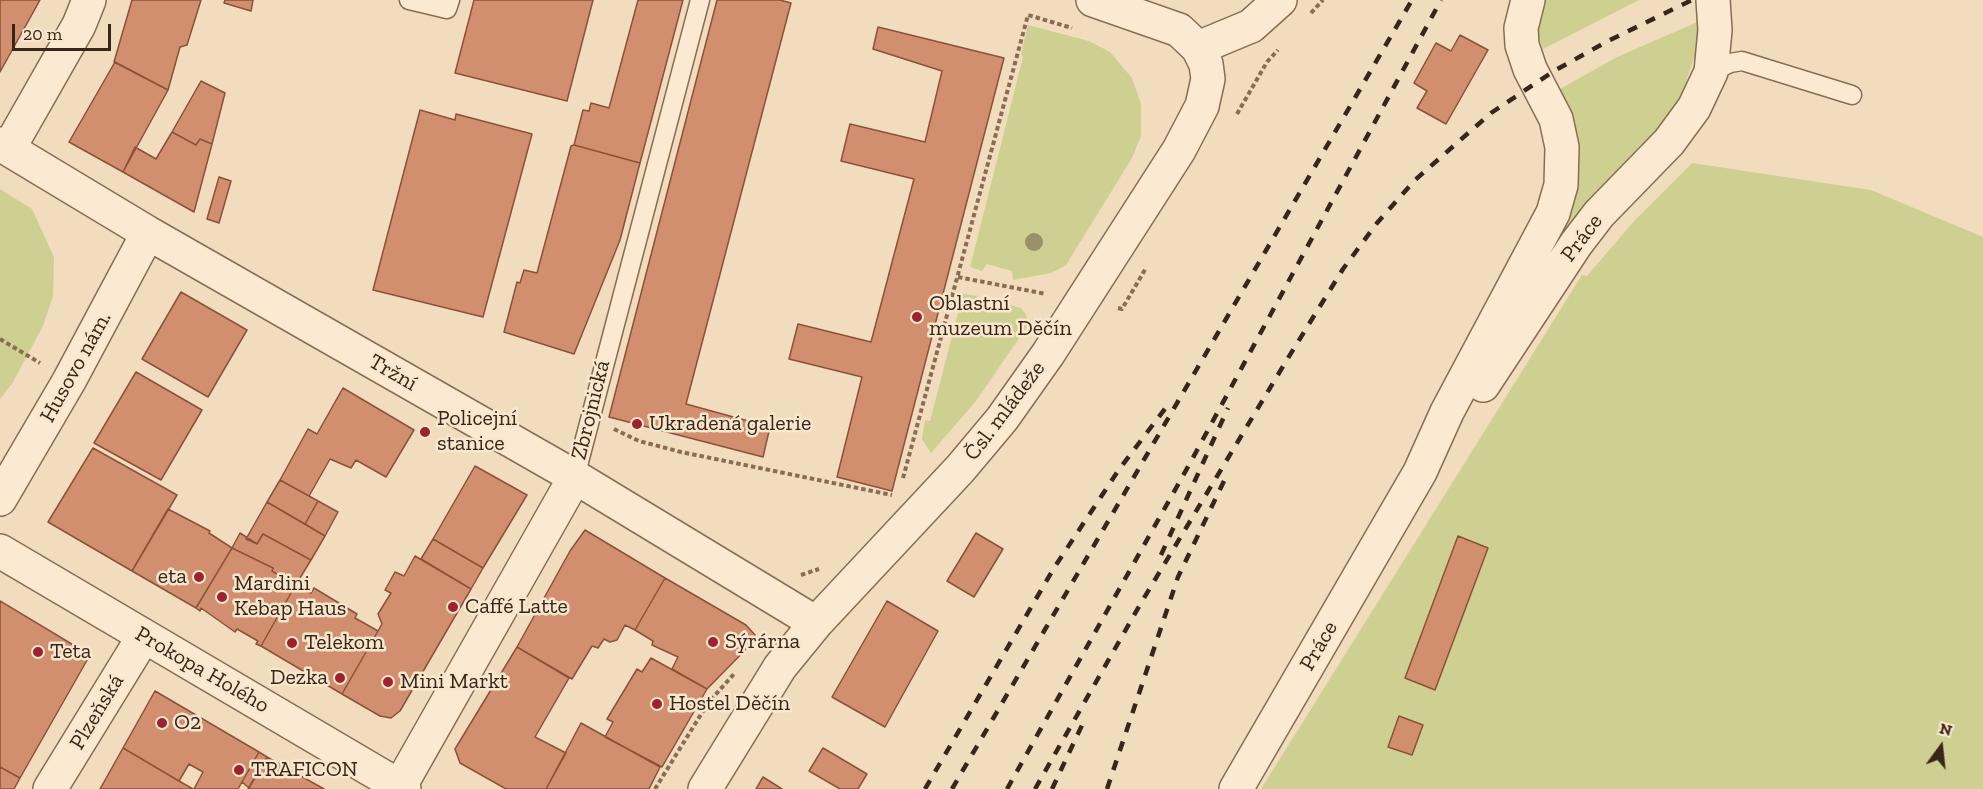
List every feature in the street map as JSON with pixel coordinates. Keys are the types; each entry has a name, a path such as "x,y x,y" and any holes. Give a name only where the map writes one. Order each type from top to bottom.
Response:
{"street":[{"path":"4,146 79,25 89,0"},
{"path":"1093,0 1179,30 1198,48 1251,26 1280,0"},
{"name":"Práce","path":"1236,789 1420,472 1446,412 1553,213 1562,185 1562,147 1556,119 1530,69 1522,45 1521,28 1528,0"},
{"name":"Práce","path":"1420,472 1454,429 1576,244 1599,214 1669,142 1694,108 1711,72 1714,15"},
{"name":"Čsl. mládeže","path":"705,789 780,668 816,623 960,469 1042,363 1179,150 1202,106 1208,79 1206,64 1198,48"},
{"name":"Tržní","path":"4,146 148,233 574,477 816,623"},
{"name":"Husovo nám.","path":"0,499 69,381 148,233"},
{"name":"Zbrojnická","path":"402,788 574,477"},
{"name":"Prokopa Holého","path":"0,550 402,788"},
{"name":"Plzeňská","path":"51,789 144,636"}],"lane":[{"path":"410,0 447,9 450,0"},
{"name":"Zbrojnická","path":"574,477 700,0"},
{"path":"1714,15 1729,50 1742,61 1852,95"},
{"path":"1711,72 1730,63 1742,61"}],"path":[{"path":"901,485 1028,15 1078,29"},
{"path":"958,277 1082,302"},
{"path":"0,339 69,381"},
{"path":"639,441 681,452 898,496"}],"green space":[{"path":"1546,0 1639,0 1543,49 1538,35 1541,13"},
{"path":"1700,21 1696,52 1680,100 1657,137 1582,211 1553,248 1550,247 1572,125 1560,89 1617,57"},
{"path":"1028,25 1089,41 1110,52 1132,78 1141,104 1141,136 1132,158 1066,265 1051,273 1013,280 1012,271 987,264 982,271 970,267 1023,57 1021,54"},
{"path":"1692,163 1871,190 1983,237 1983,789 1261,789 1582,275 1587,276 1634,221"},
{"path":"0,189 32,209 54,257 53,296 43,326 13,382 0,399"},
{"path":"963,294 977,296 977,303 1002,309 1005,304 1021,308 1026,315 1028,325 976,401 931,453 922,439 925,420 930,421"}],"building":[{"path":"0,0 40,0 0,72"},
{"path":"132,0 201,0 187,45 180,47 168,90 114,62"},
{"path":"225,0 253,0 251,11 224,3"},
{"path":"474,0 593,0 567,101 455,73"},
{"path":"638,0 683,0 640,163 574,145 583,110 589,111 591,103 609,108"},
{"path":"717,0 780,0 791,3 686,404 770,427 763,457 609,417"},
{"path":"878,27 1004,58 892,491 837,477 862,377 789,359 798,324 871,342 914,179 841,161 850,124 925,142 942,71 873,49"},
{"path":"1460,35 1488,50 1446,124 1417,108 1427,91 1414,83 1436,43 1451,51"},
{"path":"115,62 168,90 123,172 69,142"},
{"path":"201,81 225,93 212,144 200,139 196,145 172,132"},
{"path":"420,110 455,120 456,114 532,134 483,317 373,290"},
{"path":"172,132 196,145 200,139 212,144 194,212 123,172 135,147 156,159"},
{"path":"571,146 640,163 620,240 574,354 504,332 517,282 520,283 524,270 537,273"},
{"path":"219,177 231,181 219,223 207,219"},
{"path":"181,292 247,330 208,397 142,359"},
{"path":"136,372 202,410 161,480 94,443"},
{"path":"343,388 414,430 386,477 356,460 351,468 330,459 309,496 280,480 308,429 317,434"},
{"path":"93,448 177,495 132,571 48,522"},
{"path":"475,466 527,495 483,568 433,539"},
{"path":"280,480 318,501 305,524 267,502"},
{"path":"318,501 338,512 325,536 305,524"},
{"path":"267,502 325,536 311,560 263,534 257,544 246,539"},
{"path":"168,509 210,531 209,533 232,548 196,608 132,571"},
{"path":"585,530 665,578 635,630 625,625 617,640 610,642 604,639 598,648 592,646 572,679 517,647 570,551"},
{"path":"240,533 257,544 263,534 311,560 295,586 272,571 273,568 232,548"},
{"path":"976,533 1003,549 974,597 947,581"},
{"path":"1458,536 1488,548 1435,690 1405,678"},
{"path":"433,539 483,568 471,589 421,559"},
{"path":"232,548 273,568 272,571 295,586 261,646 256,644 258,641 237,629 235,632 201,608 200,611 196,608"},
{"path":"415,556 471,589 400,711 391,718 380,716 342,694 382,624 378,614 391,593 385,590 395,572 404,576"},
{"path":"665,578 746,625 755,635 755,640 707,689 672,669 678,657 652,645 653,641 635,630"},
{"path":"295,586 311,593 314,588 357,614 355,618 378,631 342,694 261,646"},
{"path":"0,601 90,655 20,778 0,767"},
{"path":"887,601 938,631 885,727 832,697"},
{"path":"517,647 569,678 535,737 566,753 546,789 506,789 460,763 455,749"},
{"name":"Hostel Děčín","path":"651,658 707,689 662,767 605,737 613,722 607,719 637,669 642,672"},
{"path":"155,691 259,752 238,789 194,789 203,772 189,764 179,781 123,748"},
{"path":"1399,716 1423,725 1412,755 1388,747"},
{"path":"581,723 660,767 649,789 546,789"},
{"path":"123,748 179,781 193,789 100,789"},
{"path":"823,748 867,774 858,789 840,789 809,771"},
{"path":"259,752 267,757 249,788 242,782"},
{"path":"267,757 324,789 248,789"},
{"path":"0,767 20,778 14,789 0,789"},
{"path":"763,777 782,789 756,789"}],"railway":[{"path":"952,789 1412,0"},
{"path":"1007,789 1189,465 1441,0"},
{"path":"1035,789 1141,603 1288,358 1343,269 1377,223 1415,180 1491,113 1554,71 1608,41 1692,0"},
{"path":"925,789 1054,568 1118,471 1167,406"},
{"path":"1161,555 1228,408"},
{"path":"1107,789 1178,577 1225,479"},
{"path":"1052,789 1084,721"}],"place":[{"name":"Oblastní muzeum Děčín","path":"917,317"},
{"name":"Ukradená galerie","path":"637,424"},
{"name":"Policejní stanice","path":"425,432"},
{"name":"eta","path":"199,577"},
{"name":"Mardini Kebap Haus","path":"222,597"},
{"name":"Caffé Latte","path":"453,607"},
{"name":"Sýrárna","path":"713,642"},
{"name":"Telekom","path":"292,643"},
{"name":"Teta","path":"38,652"},
{"name":"Dezka","path":"340,678"},
{"name":"Mini Markt","path":"388,682"},
{"name":"Hostel Děčín","path":"657,704"},
{"name":"O2","path":"162,723"},
{"name":"TRAFICON","path":"239,770"}]}
